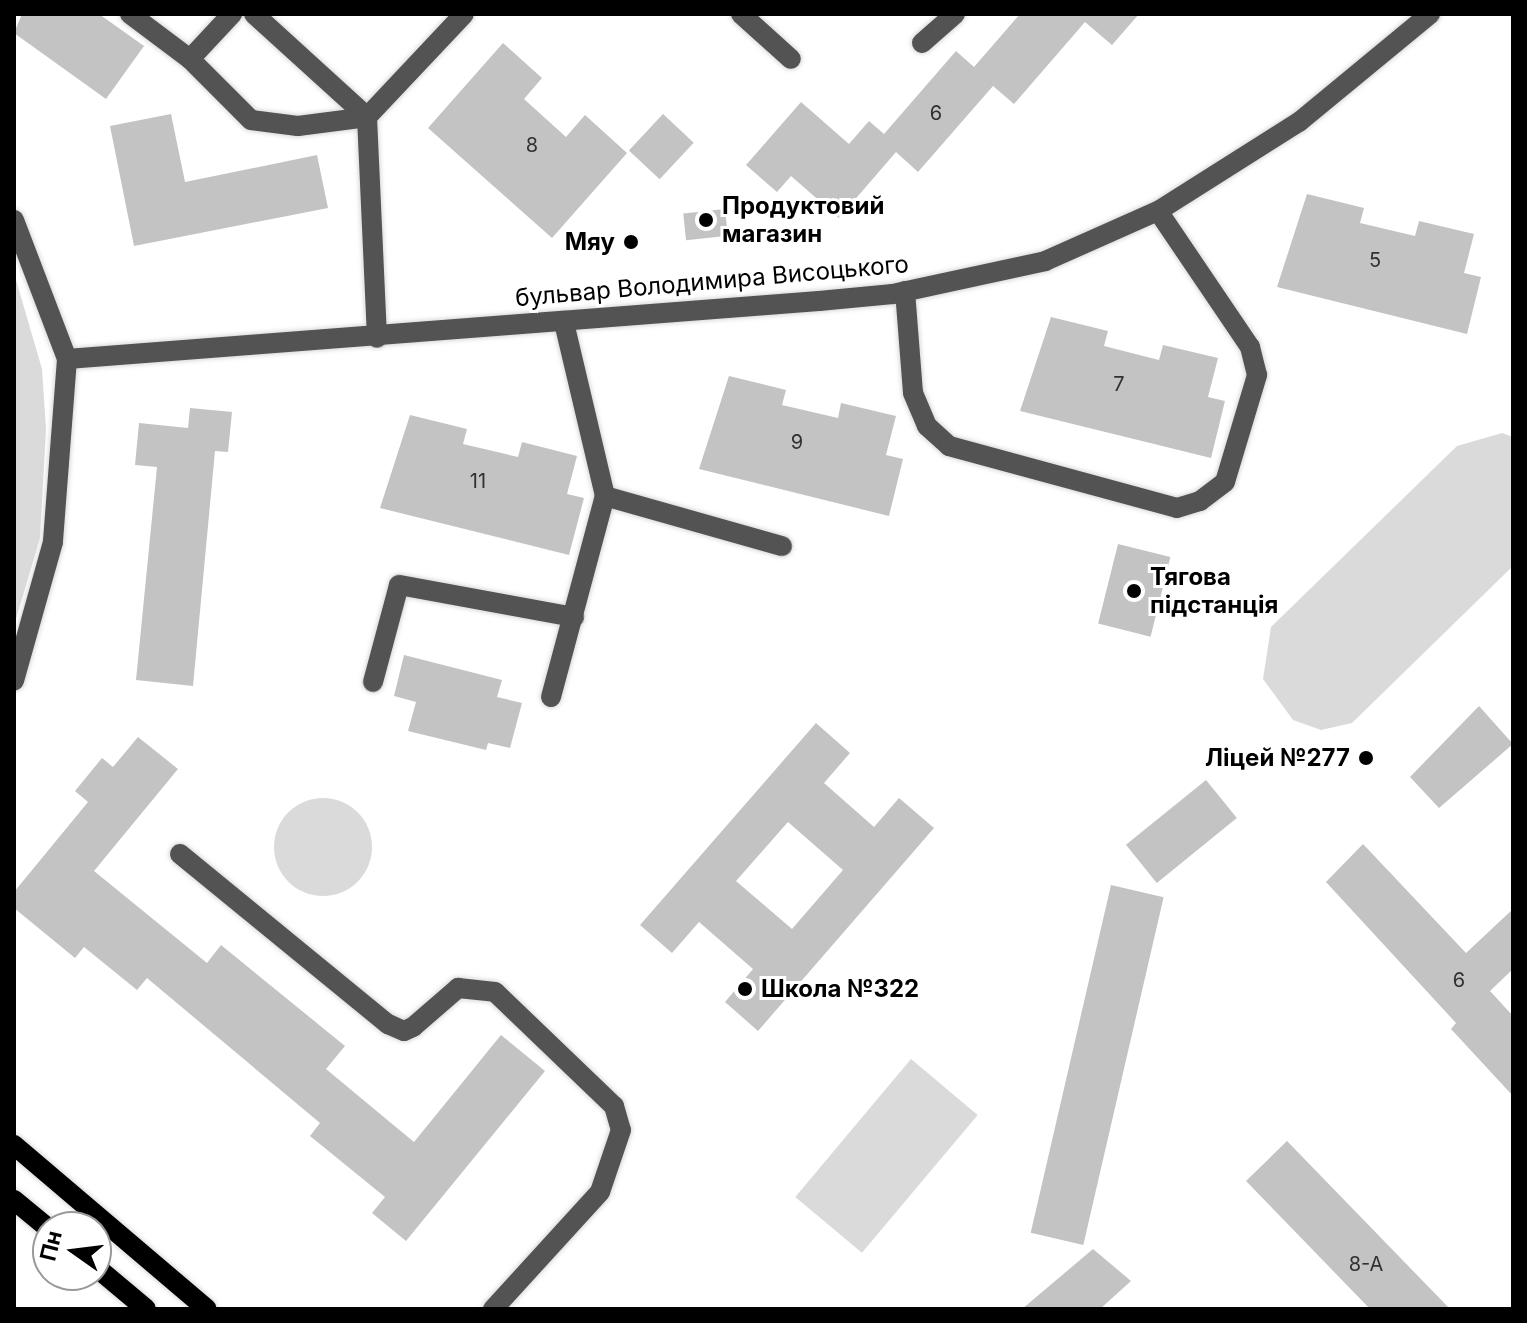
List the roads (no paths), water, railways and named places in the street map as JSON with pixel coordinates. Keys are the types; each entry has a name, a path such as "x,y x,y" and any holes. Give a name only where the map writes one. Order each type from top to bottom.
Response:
{"main road":[{"path":"14,1145 207,1309"},
{"path":"14,1200 32,1215"},
{"path":"112,1280 146,1309"}],"street":[{"path":"130,14 190,59 251,120 298,126 367,117 464,14"},
{"path":"190,59 232,14"},
{"path":"254,14 367,117 377,338"},
{"path":"741,14 791,59"},
{"path":"922,43 955,14"},
{"name":"бульвар Володимира Висоцького","path":"67,359 377,338 905,291 1045,261 1158,211 1299,122 1430,14"},
{"path":"905,291 913,393 927,426 949,446 1177,508 1200,501 1225,482 1257,375 1250,347 1158,211"},
{"path":"14,220 67,359 53,542 19,651 14,681"},
{"path":"551,697 605,496 564,322"},
{"path":"605,496 782,546"},
{"path":"373,682 399,585 574,617"},
{"path":"180,854 388,1024 404,1031 413,1027 458,988 495,992 614,1106 621,1130 600,1192 493,1309"}],"place":[{"name":"Продуктовий магазин","path":"706,220"},
{"name":"Мяу","path":"631,242"},
{"name":"Тягова пiдстанцiя","path":"1134,591"},
{"name":"Ліцей №277","path":"1366,758"},
{"name":"Школа №322","path":"745,989"}]}
